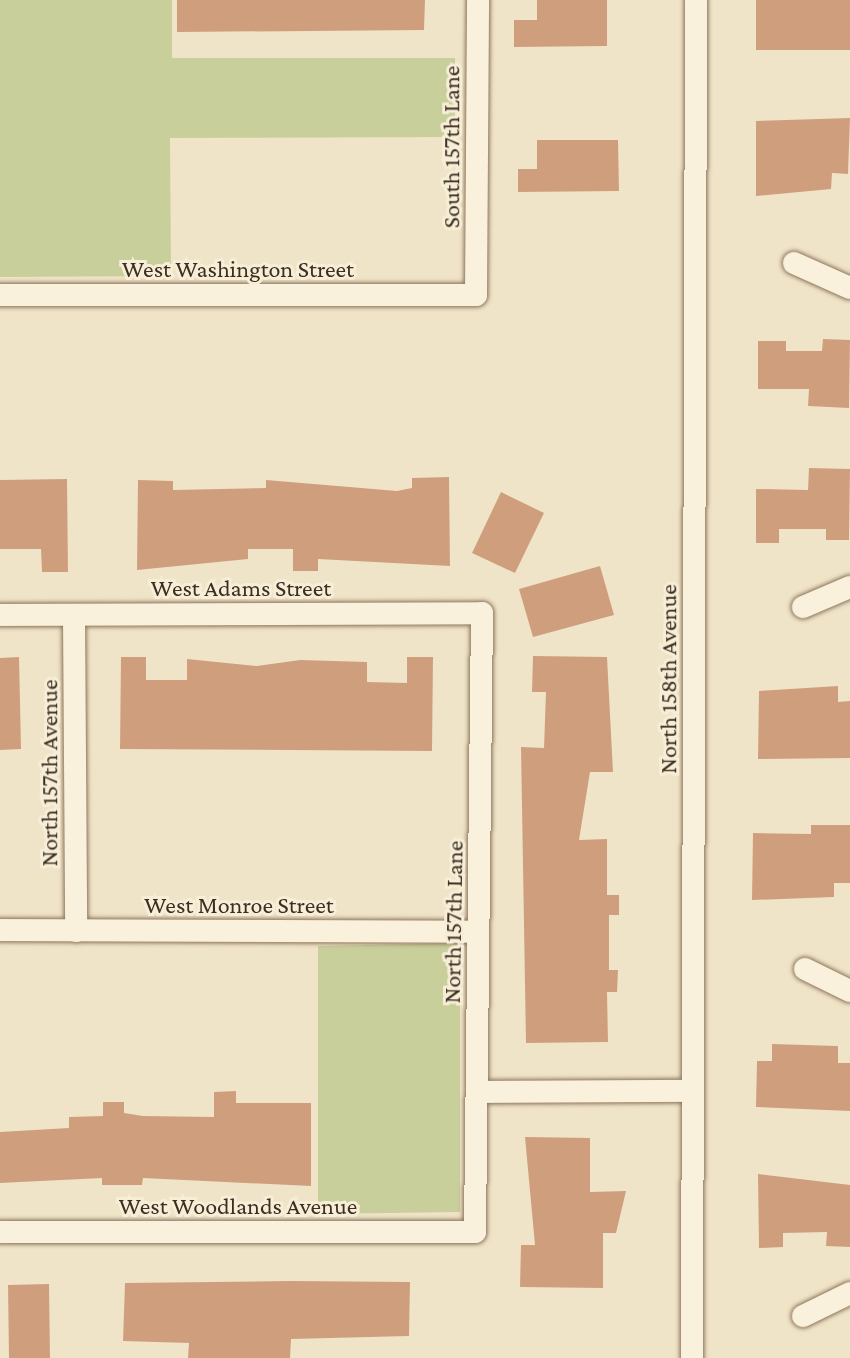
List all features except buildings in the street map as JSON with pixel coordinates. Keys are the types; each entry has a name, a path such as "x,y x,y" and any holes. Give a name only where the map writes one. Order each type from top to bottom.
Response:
{"street":[{"name":"South 157th Lane","path":"476,295 478,0"},
{"name":"North 158th Avenue","path":"692,1358 696,0"},
{"path":"794,263 850,288"},
{"name":"West Washington Street","path":"0,295 476,295"},
{"path":"803,607 850,587"},
{"name":"West Adams Street","path":"0,615 482,613"},
{"name":"North 157th Lane","path":"475,1232 482,613"},
{"name":"North 157th Avenue","path":"74,615 76,931"},
{"name":"West Monroe Street","path":"0,930 478,932"},
{"path":"805,969 850,991"},
{"path":"477,1092 693,1091"},
{"name":"West Woodlands Avenue","path":"0,1232 475,1232"},
{"path":"803,1316 850,1293"}],"green space":[{"path":"0,0 172,0 172,58 455,58 455,137 170,138 171,276 0,277"},
{"path":"460,943 460,1212 318,1214 318,946"}]}
